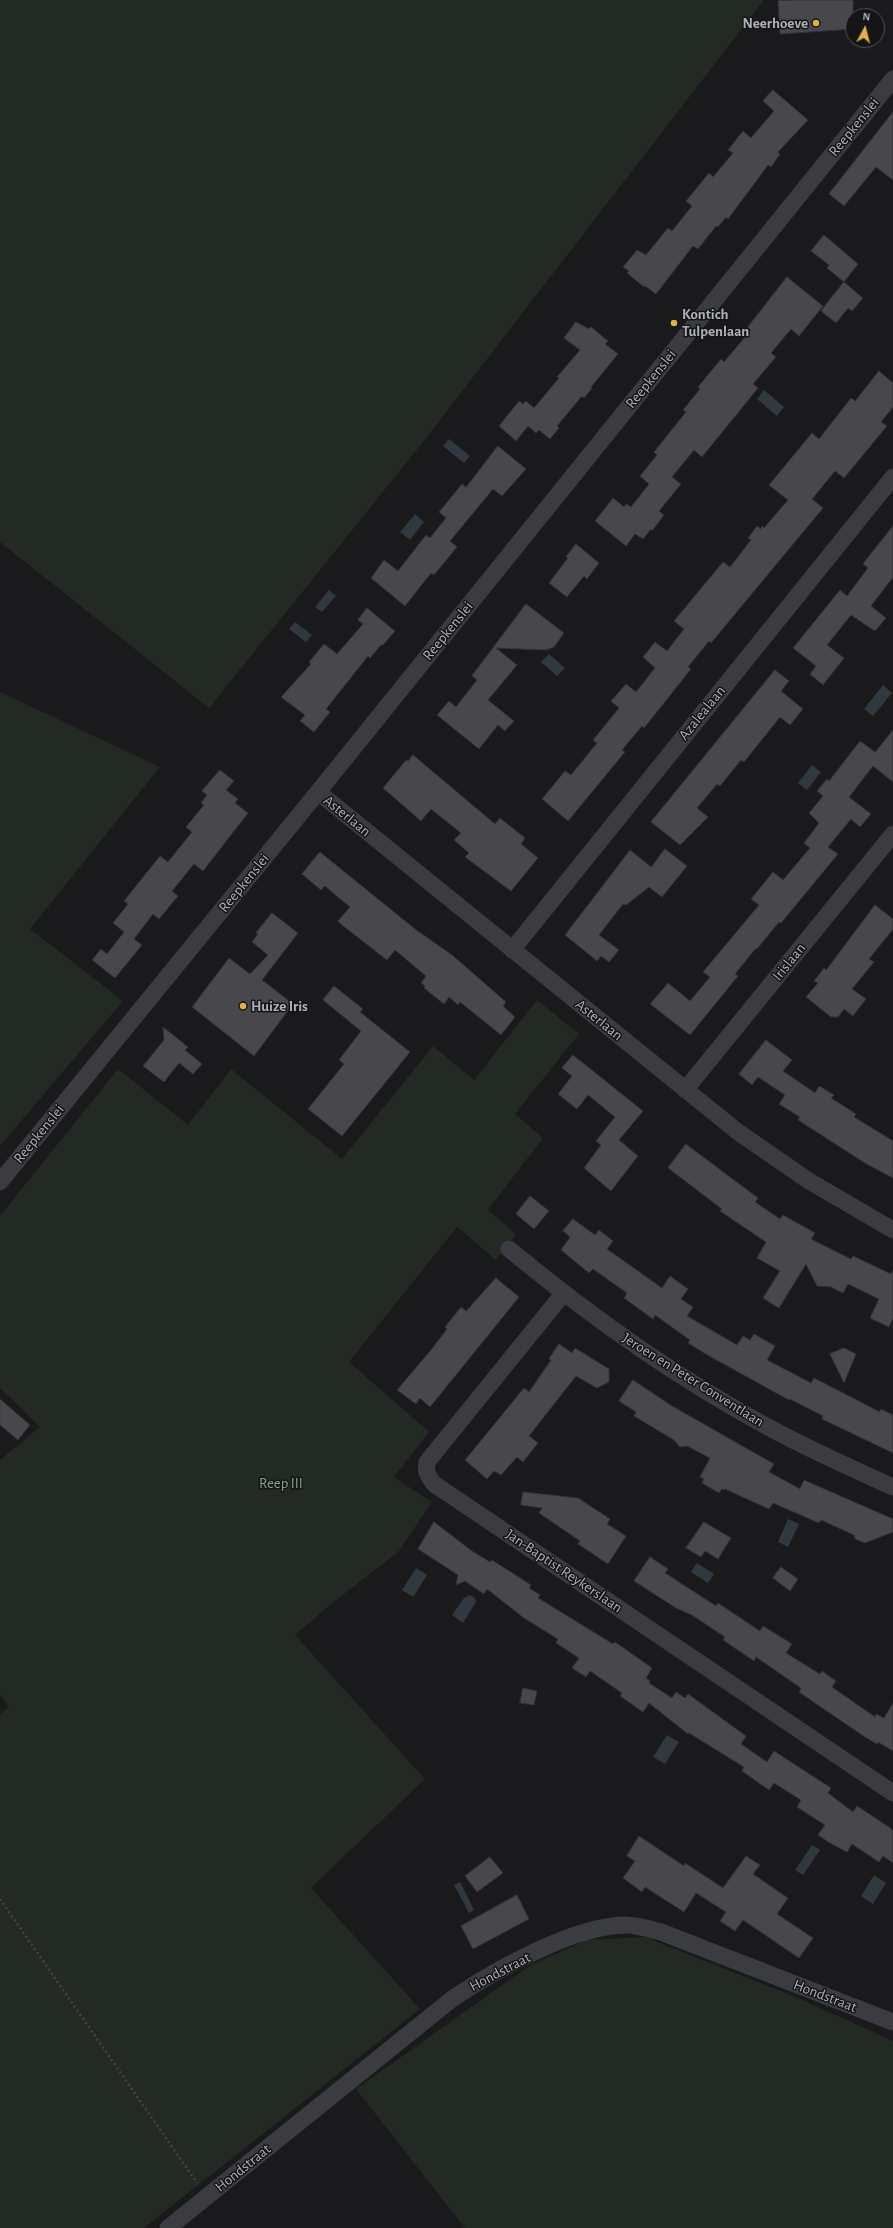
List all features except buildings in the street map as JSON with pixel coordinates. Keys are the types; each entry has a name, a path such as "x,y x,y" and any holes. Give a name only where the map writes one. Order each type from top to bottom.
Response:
{"street":[{"name":"Reepkenslei","path":"0,1182 318,792 893,79"},
{"name":"Azalealaan","path":"512,950 893,477"},
{"name":"Asterlaan","path":"318,792 685,1090 774,1158 844,1202 893,1230"},
{"name":"Irislaan","path":"685,1090 893,834"},
{"name":"Jeroen en Peter Conventlaan","path":"509,1249 563,1294 639,1348 716,1397 774,1430 893,1487"},
{"name":"Jan-Baptist Reykerslaan","path":"563,1294 428,1462 426,1469 428,1477 440,1488 893,1793"},
{"name":"Hondstraat","path":"168,2228 458,1995 475,1984 538,1952 595,1929 628,1925 661,1932 893,2022"}],"path":[{"path":"0,1899 207,2198"}],"green space":[{"path":"0,0 764,0 423,442 209,708 0,542"},
{"path":"0,692 160,767 30,929 123,1001 0,1146"},
{"name":"Reep III","path":"537,1000 579,1034 515,1114 543,1138 488,1210 516,1234 496,1260 457,1227 349,1362 429,1432 394,1477 432,1502 399,1551 330,1605 295,1635 425,1779 311,1888 420,2009 144,2228 0,2228 0,1714 9,1707 0,1695 0,1460 40,1427 0,1388 0,1216 118,1069 188,1125 231,1069 342,1159 433,1046 474,1080"},
{"path":"645,1937 798,1998 893,2041 893,2228 465,2228 356,2089 529,1966 587,1940"}],"shaded area":[{"path":"764,390 784,407 777,416 757,399"},
{"path":"449,439 470,456 464,463 443,446"},
{"path":"415,514 424,522 410,540 400,532"},
{"path":"329,590 336,596 322,612 315,607"},
{"path":"295,622 312,635 306,642 289,629"},
{"path":"549,654 565,668 557,676 541,662"},
{"path":"883,685 892,693 873,716 864,709"},
{"path":"812,765 821,772 807,790 798,783"},
{"path":"788,1519 799,1524 788,1547 778,1542"},
{"path":"697,1563 714,1574 708,1583 691,1572"},
{"path":"416,1568 427,1575 413,1597 402,1590"},
{"path":"470,1595 475,1598 476,1602 463,1623 452,1615 464,1598"},
{"path":"667,1735 679,1742 665,1764 653,1757"},
{"path":"812,1845 820,1850 803,1875 795,1870"},
{"path":"874,1875 886,1883 873,1904 861,1896"},
{"path":"460,1882 474,1910 469,1913 454,1885"}],"place":[{"name":"Neerhoeve","path":"816,23"},
{"name":"Kontich Tulpenlaan","path":"674,323"},
{"name":"Huize Iris","path":"243,1006"}]}
